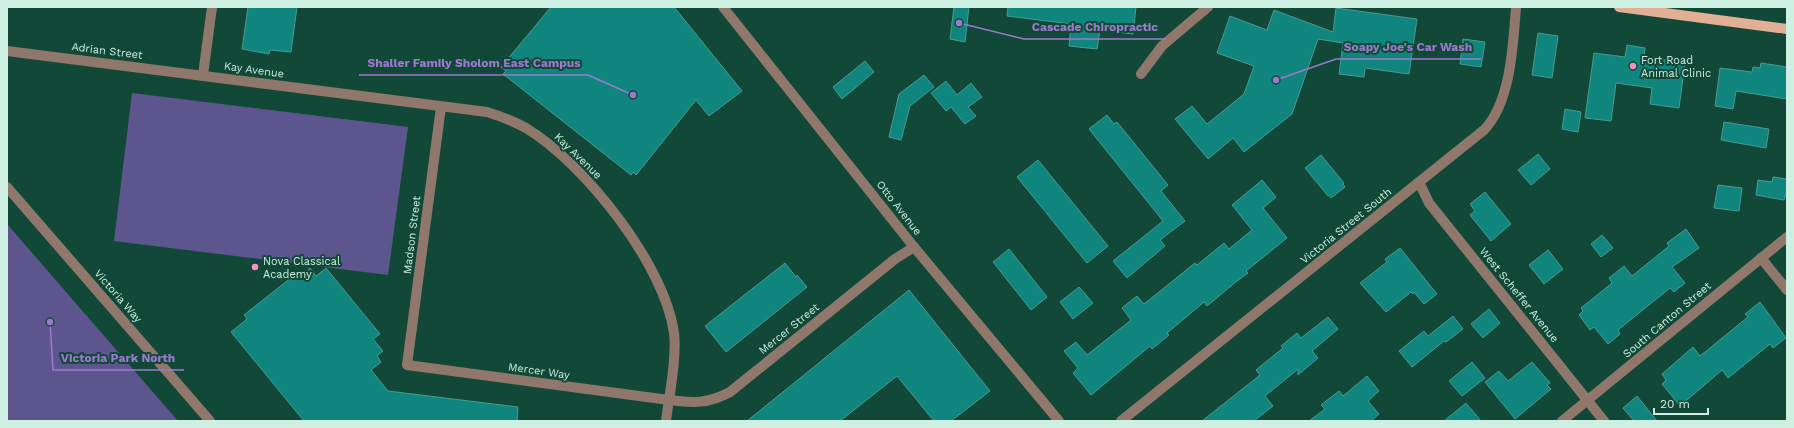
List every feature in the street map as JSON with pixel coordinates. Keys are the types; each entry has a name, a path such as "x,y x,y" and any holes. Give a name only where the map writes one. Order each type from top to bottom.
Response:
{"main road":[{"path":"1619,7 1787,29"}],"street":[{"path":"203,75 212,7"},
{"name":"Otto Avenue","path":"723,7 914,247 1059,421"},
{"path":"1141,74 1162,46 1208,7"},
{"name":"Victoria Street South","path":"1121,421 1484,130 1492,121 1507,84 1516,7"},
{"name":"Adrian Street","path":"7,51 203,75"},
{"name":"Kay Avenue","path":"203,75 486,112 506,118 525,128 555,150 574,167 612,209 643,255 669,312 674,334 666,421"},
{"name":"Madson Street","path":"407,365 441,107"},
{"name":"West Scheffer Avenue","path":"1419,182 1429,203 1604,421"},
{"name":"Victoria Way","path":"7,187 210,421"},
{"name":"South Canton Street","path":"1562,421 1787,237"},
{"name":"Mercer Street","path":"669,400 702,402 716,399 730,392 895,259 914,247"},
{"path":"1761,258 1787,290"},
{"name":"Mercer Way","path":"407,365 669,400"}],"shaded area":[{"path":"132,93 408,127 388,275 114,241"},
{"path":"7,224 178,421 7,421"}],"building":[{"path":"248,7 297,7 291,52 270,50 269,54 242,49"},
{"path":"551,7 674,7 742,91 709,116 696,100 636,175 633,172 631,175 503,74 506,71 501,67"},
{"path":"954,7 969,7 965,42 950,39"},
{"path":"1008,7 1136,7 1133,34 1100,30 1097,49 1069,46 1071,24 1007,16"},
{"path":"1336,8 1417,19 1409,74 1365,68 1364,77 1339,74 1343,43 1318,39 1292,114 1244,152 1233,138 1208,159 1175,119 1192,106 1207,124 1244,94 1254,66 1217,53 1230,16 1267,30 1274,10 1333,32"},
{"path":"1538,33 1558,36 1552,78 1532,75"},
{"path":"1463,39 1485,42 1481,67 1460,64"},
{"path":"1627,45 1645,48 1644,57 1685,63 1679,108 1650,104 1652,88 1616,83 1611,121 1585,118 1594,53 1625,57"},
{"path":"865,61 874,72 842,99 833,87"},
{"path":"1761,63 1787,67 1787,99 1736,91 1733,109 1715,106 1720,68 1752,72 1753,67 1760,68"},
{"path":"924,75 934,87 910,106 901,140 889,137 899,94"},
{"path":"946,81 957,95 971,83 982,97 968,107 976,116 965,124 951,107 946,111 931,93"},
{"path":"1565,109 1581,112 1578,132 1562,129"},
{"path":"1107,115 1114,124 1117,122 1168,185 1161,191 1185,221 1160,240 1165,246 1127,278 1113,261 1163,221 1089,129"},
{"path":"1724,122 1769,129 1766,148 1721,140"},
{"path":"1538,154 1550,169 1531,185 1518,170"},
{"path":"1321,155 1344,183 1343,184 1345,187 1331,198 1305,168"},
{"path":"1038,160 1108,246 1087,263 1017,177"},
{"path":"1773,177 1787,179 1787,193 1784,200 1756,195 1758,180 1772,182"},
{"path":"1262,180 1276,197 1263,208 1287,238 1246,271 1248,273 1207,306 1204,302 1167,333 1169,335 1152,349 1150,346 1091,395 1073,373 1078,368 1064,351 1076,342 1087,355 1131,320 1122,308 1137,296 1144,304 1195,263 1197,265 1224,243 1229,249 1252,230 1232,205"},
{"path":"1718,185 1742,188 1739,211 1714,208"},
{"path":"1485,192 1511,224 1491,241 1470,215 1475,211 1470,204"},
{"path":"1686,229 1699,248 1672,267 1685,283 1674,292 1670,288 1618,330 1620,334 1608,344 1594,327 1590,330 1579,315 1583,311 1581,308 1612,283 1609,278 1624,266 1632,276 1669,246 1667,243"},
{"path":"1602,235 1613,248 1601,257 1591,244"},
{"path":"1400,248 1437,294 1424,304 1414,292 1413,294 1411,292 1386,312 1360,283 1387,262 1385,259"},
{"path":"1009,249 1047,297 1031,310 993,262"},
{"path":"1548,250 1563,269 1544,284 1529,265"},
{"path":"785,263 796,277 797,275 807,287 726,352 705,326"},
{"path":"310,268 316,276 326,268 380,334 373,339 383,351 377,356 381,362 371,370 388,391 518,407 517,421 304,421 231,332 247,319 244,315 297,273 300,276"},
{"path":"1079,287 1093,303 1073,319 1060,302"},
{"path":"909,290 990,391 951,421 934,421 897,376 840,421 747,421"},
{"path":"1760,302 1786,338 1773,348 1770,344 1728,378 1722,370 1680,406 1662,384 1666,380 1662,374 1693,347 1700,356 1748,317 1745,314"},
{"path":"1489,309 1500,323 1483,338 1471,324"},
{"path":"1453,316 1463,329 1446,342 1444,341 1412,367 1399,351 1424,331 1428,336"},
{"path":"1328,317 1338,329 1312,351 1318,358 1298,375 1298,369 1265,396 1273,406 1254,421 1202,421 1260,375 1256,370 1283,348 1281,346 1297,333 1301,338"},
{"path":"1472,362 1485,378 1462,396 1449,381"},
{"path":"1532,362 1550,383 1547,385 1551,389 1515,419 1485,382 1499,371 1508,381"},
{"path":"1367,376 1379,391 1368,401 1379,414 1371,421 1309,421 1325,409 1321,405 1339,391 1343,396"},
{"path":"1637,396 1657,421 1634,421 1623,408"},
{"path":"1466,403 1481,421 1444,421"}],"place":[{"name":"Cascade Chiropractic","path":"959,23"},
{"name":"Fort Road Animal Clinic","path":"1633,66"},
{"name":"Soapy Joe's Car Wash","path":"1276,80"},
{"name":"Shaller Family Sholom East Campus","path":"633,95"},
{"name":"Nova Classical Academy","path":"255,267"},
{"name":"Victoria Park North","path":"50,322"}]}
